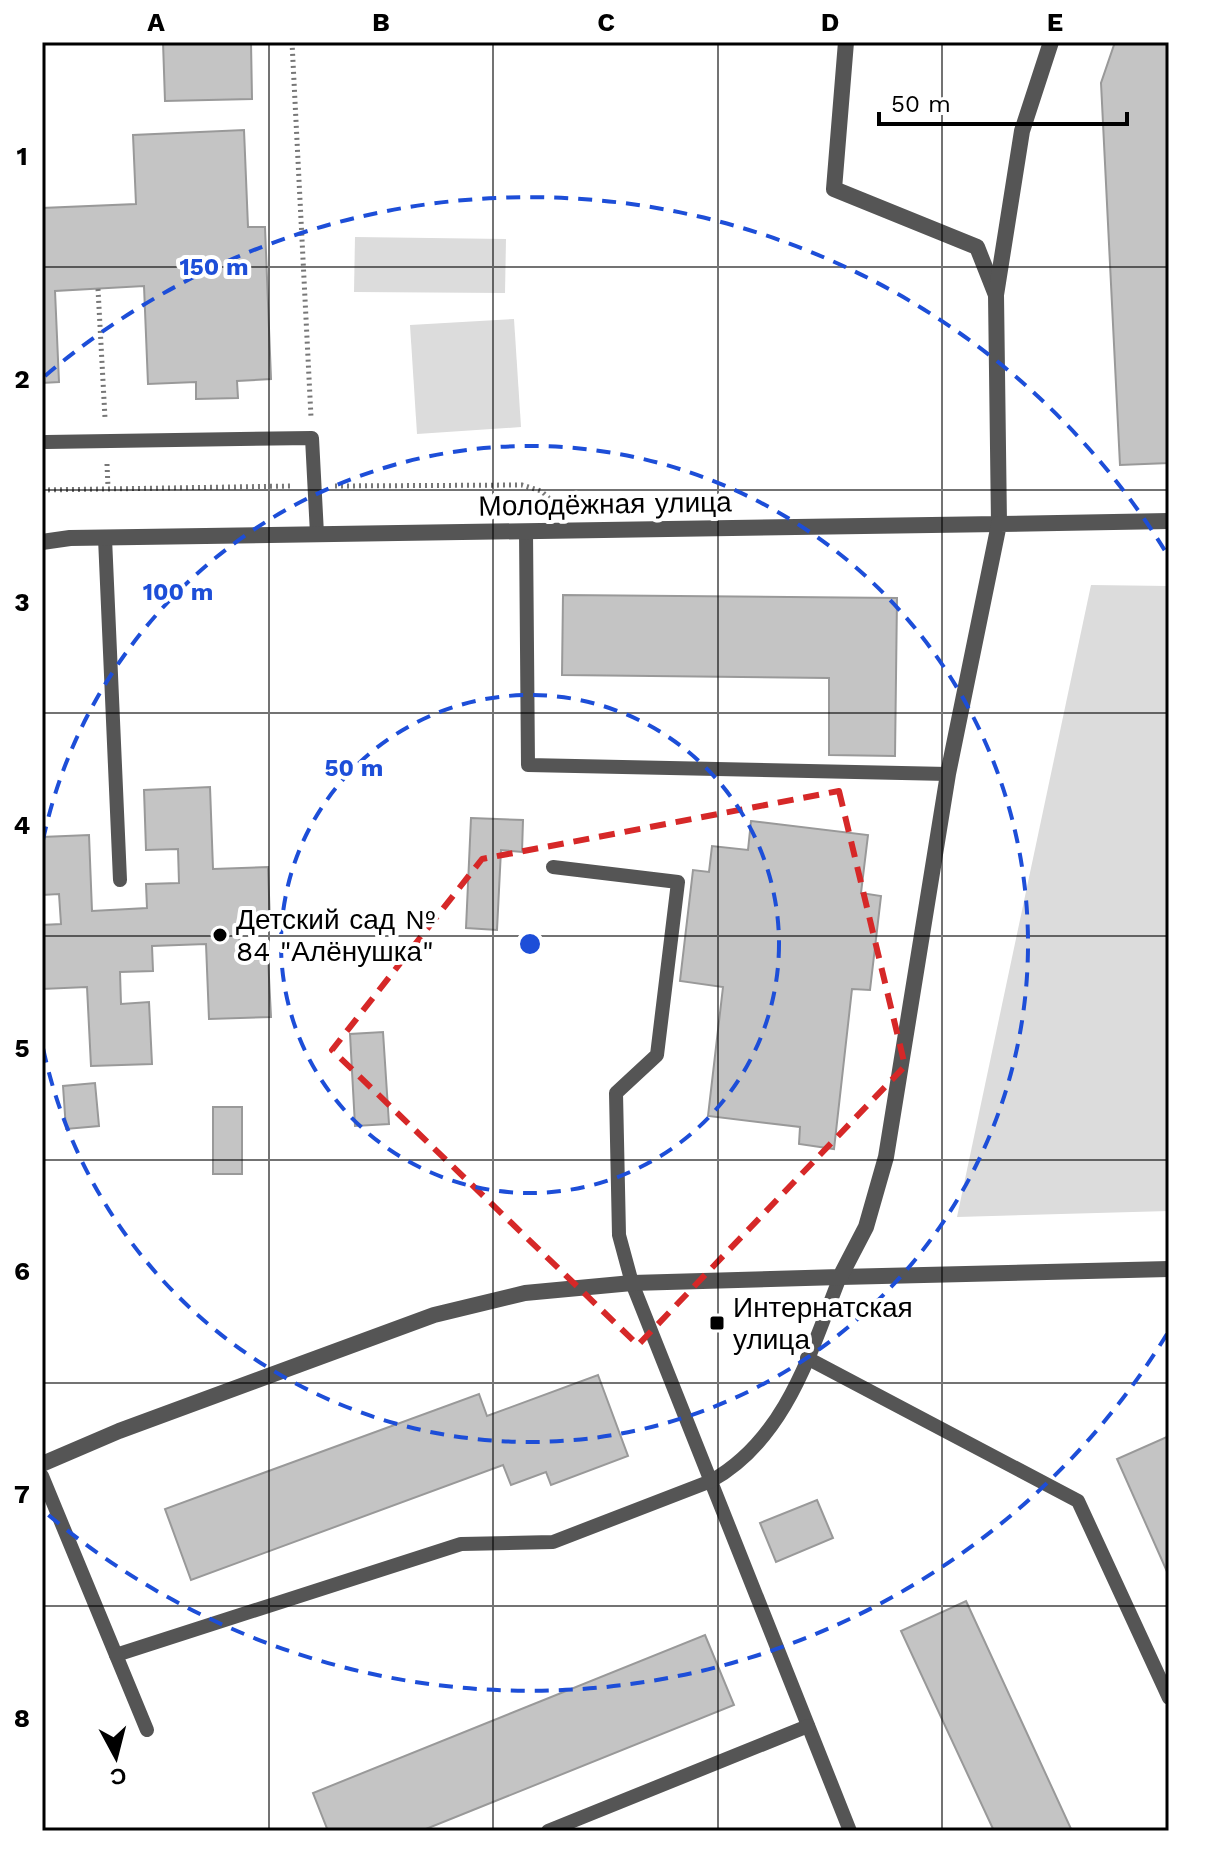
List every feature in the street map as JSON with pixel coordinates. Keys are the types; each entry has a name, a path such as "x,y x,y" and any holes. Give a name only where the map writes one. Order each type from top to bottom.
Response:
{"street":[{"path":"846,42 834,189 977,247 996,295"},
{"path":"840,1277 866,1227 886,1157 948,774 999,524 996,295 1022,131 1051,42"},
{"name":"Молодёжная улица","path":"42,542 317,534 1169,521"},
{"path":"42,1464 119,1431 434,1315 525,1293 632,1283 1169,1269"}],"lane":[{"path":"46,442 312,438 317,534"},
{"path":"526,531 528,765 948,774"},
{"path":"105,538 120,880"},
{"path":"553,867 678,882 657,1055 616,1093 619,1235 632,1283 850,1831"},
{"path":"116,1655 461,1544 553,1542 711,1481 732,1469 766,1437 797,1384 840,1277"},
{"path":"807,1358 1078,1501 1169,1698"},
{"path":"42,1476 147,1730"},
{"path":"548,1831 808,1726"}],"path":[{"path":"292,42 312,438"},
{"path":"98,289 105,425"},
{"path":"106,455 108,487"}],"highlighted area":[{"path":"839,791 905,1066 638,1345 332,1050 482,859"}],"shaded area":[{"path":"355,237 506,239 505,293 354,292"},
{"path":"514,319 521,427 417,434 410,325"},
{"path":"1091,585 1169,586 1169,1211 957,1217"}],"building":[{"path":"163,42 251,42 252,99 165,101"},
{"path":"1115,42 1169,42 1169,463 1120,465 1101,83"},
{"path":"244,130 248,227 265,227 271,379 237,381 238,398 196,399 196,382 148,384 144,286 55,291 59,382 42,383 42,208 136,204 133,135"},
{"path":"563,595 897,598 895,756 829,755 829,678 562,675"},
{"path":"210,787 213,869 268,867 270,923 239,924 240,959 268,958 271,1017 209,1019 206,944 152,946 153,971 120,972 121,1004 149,1002 152,1064 91,1066 87,987 42,989 42,925 61,924 59,894 42,895 42,837 89,835 92,911 147,908 146,884 179,883 178,849 146,850 144,790"},
{"path":"471,818 523,820 522,852 501,850 497,930 466,928"},
{"path":"751,821 868,835 861,893 881,896 870,990 852,989 834,1149 799,1144 800,1127 708,1116 723,987 680,981 693,870 709,872 712,846 748,850"},
{"path":"383,1032 389,1124 355,1126 350,1034"},
{"path":"95,1083 99,1126 66,1129 63,1086"},
{"path":"213,1107 242,1107 242,1174 213,1174"},
{"path":"598,1375 628,1456 551,1485 546,1472 511,1485 503,1465 191,1580 165,1509 479,1394 487,1416"},
{"path":"1169,1436 1169,1576 1117,1459"},
{"path":"817,1500 833,1538 776,1562 760,1523"},
{"path":"966,1601 1072,1831 994,1831 901,1631"},
{"path":"705,1635 734,1705 421,1831 328,1831 313,1793"}],"place":[{"name":"Детский сад № 84 \"Алёнушка\"","path":"220,935"},
{"name":"Интернатская улица","path":"717,1323"}]}
